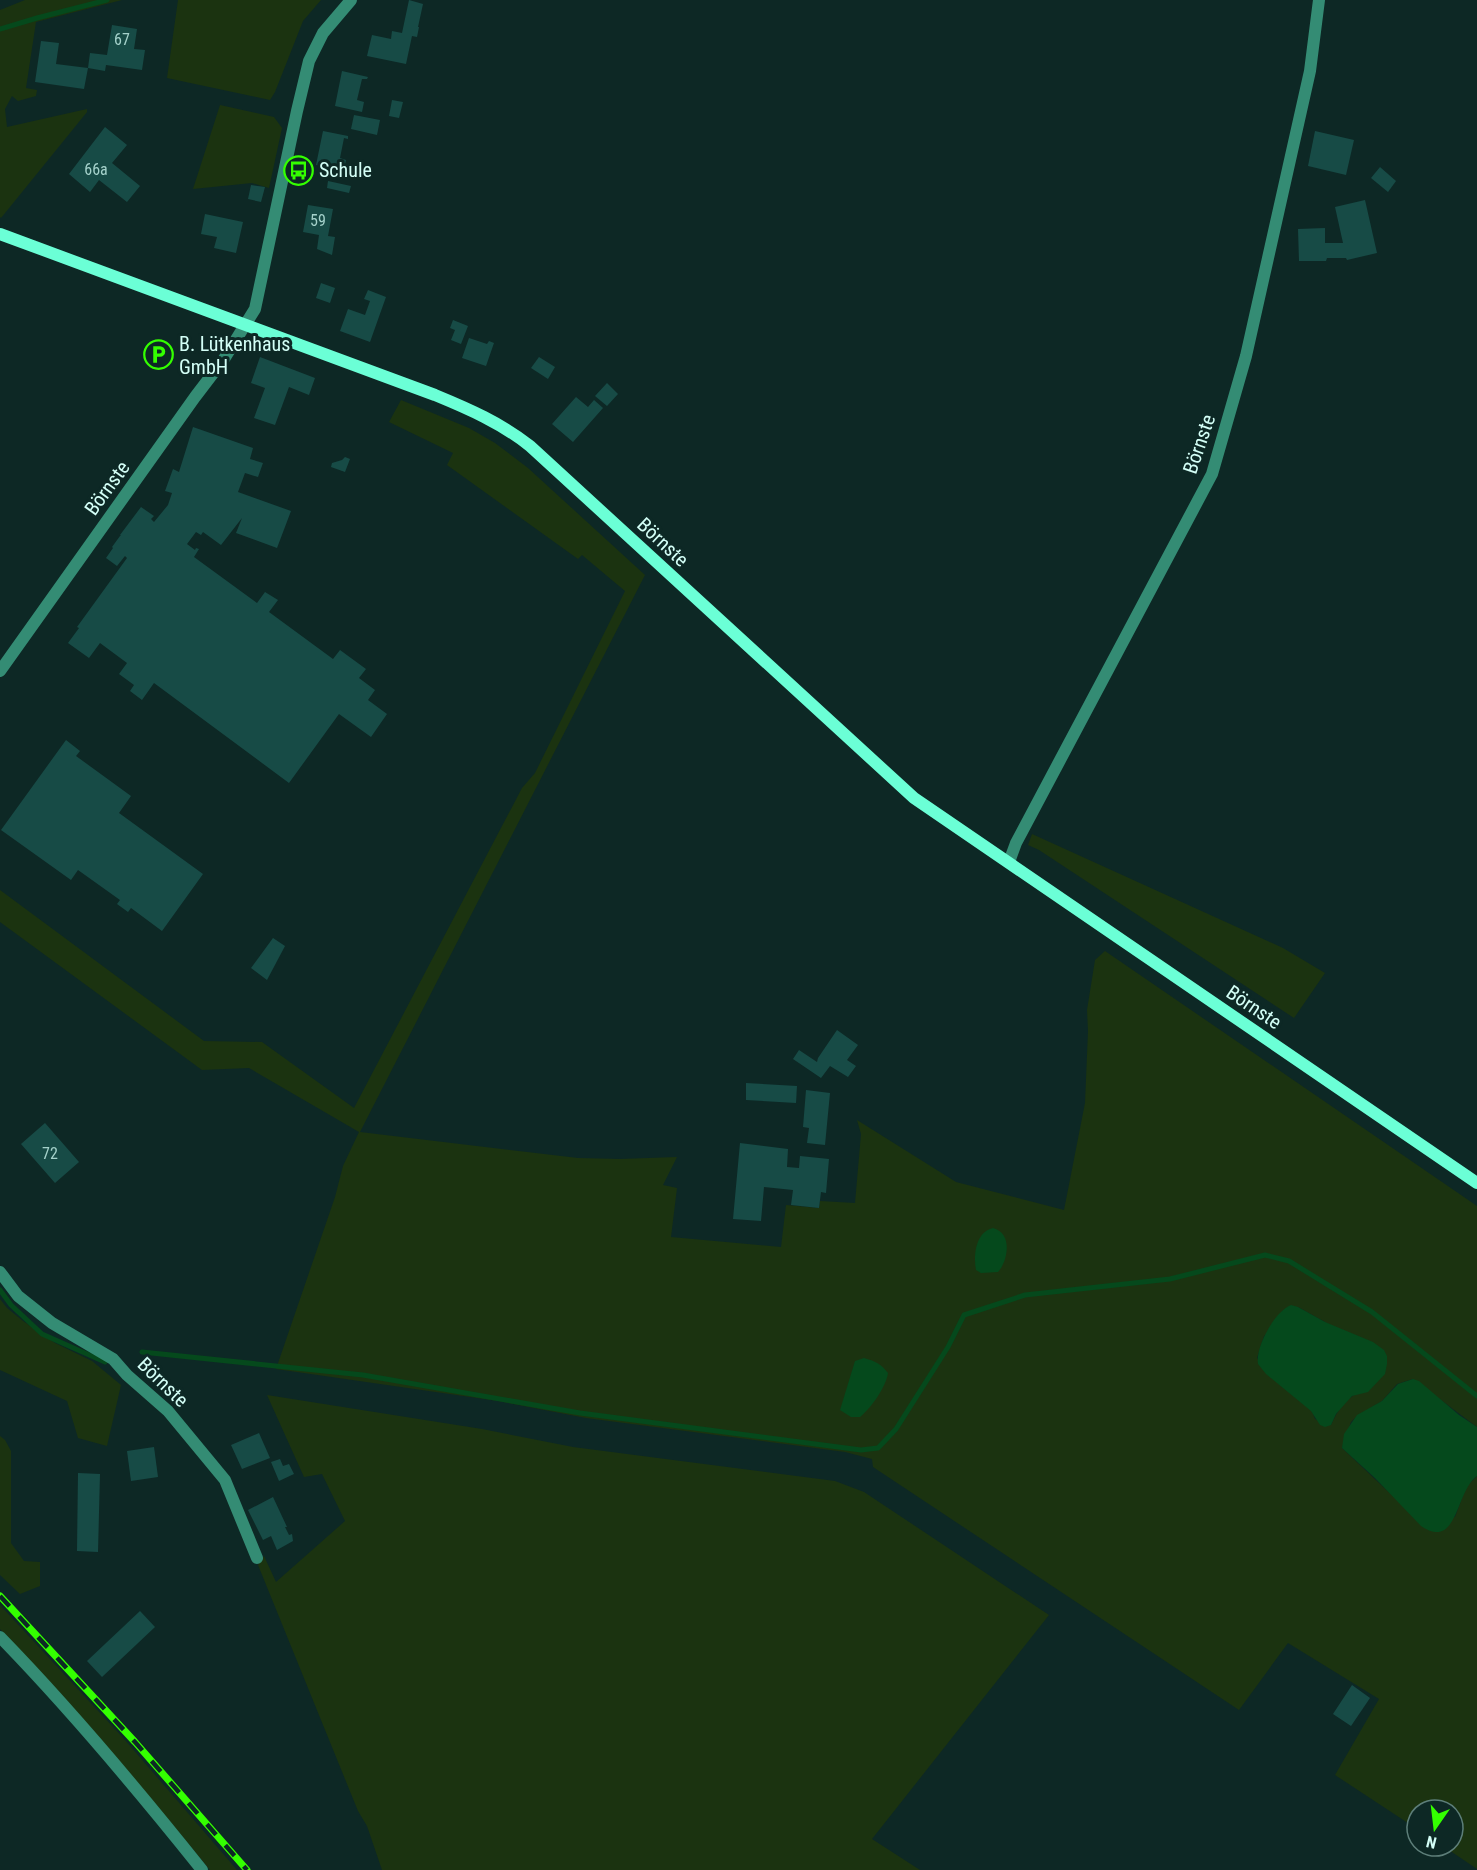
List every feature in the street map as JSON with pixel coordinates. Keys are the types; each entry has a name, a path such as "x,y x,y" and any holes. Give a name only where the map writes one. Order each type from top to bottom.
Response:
{"street":[{"name":"Börnste","path":"0,671 224,359 255,309 309,62 323,33 351,0"},
{"name":"Börnste","path":"1010,862 1016,843 1212,474 1246,356 1310,71 1319,0"},
{"name":"Börnste","path":"0,234 443,398 513,433 530,446 914,798 1477,1183"},
{"name":"Börnste","path":"0,1272 18,1296 52,1323 113,1359 168,1411 225,1480 256,1558"},
{"path":"0,1637 41,1679 135,1787 202,1870"}],"shaded area":[{"path":"25,0 122,0 36,22 26,88 37,90 36,96 18,101 12,96 5,109 7,127 87,109 87,112 1,218 0,10"},
{"path":"178,0 321,0 303,21 270,100 167,78"},
{"path":"220,105 274,117 282,128 269,188 252,183 193,189"},
{"path":"401,400 469,428 495,443 528,468 645,575 360,1132 578,1158 677,1157 663,1185 677,1188 671,1237 781,1247 786,1205 819,1208 820,1201 855,1203 861,1134 857,1120 956,1182 1064,1210 1085,1103 1087,1010 1095,960 1105,951 1477,1206 1477,1427 1413,1379 1397,1384 1382,1401 1357,1416 1351,1422 1342,1448 1396,1499 1455,1517 1466,1487 1477,1476 1477,1869 1461,1858 1465,1858 1465,1798 1405,1798 1405,1821 1335,1775 1379,1699 1288,1643 1239,1710 873,1467 872,1459 845,1452 586,1418 498,1401 276,1369 335,1197 343,1166 359,1132 249,1068 202,1070 0,922 0,890 204,1041 262,1042 354,1108 522,788 535,773 625,591 582,555 578,559 447,465 453,453 389,422","holes":["1298,1307 1325,1322 1373,1386 1348,1400 1339,1410 1331,1425 1315,1419 1312,1411 1257,1358 1264,1336"]},
{"path":"1032,834 1283,948 1325,973 1294,1018 1039,850 1028,845"},
{"path":"993,1228 1004,1235 1006,1255 998,1272 981,1273 976,1270 977,1244 987,1230"},
{"path":"0,1299 23,1321 55,1343 92,1361 121,1385 107,1446 78,1438 67,1401 0,1370"},
{"path":"1291,1305 1373,1342 1384,1350 1387,1356 1385,1374 1368,1392 1352,1396 1336,1414 1331,1425 1325,1427 1320,1425 1311,1411 1266,1374 1258,1364 1260,1348 1267,1330 1279,1314"},
{"path":"864,1358 883,1367 888,1373 887,1379 869,1408 860,1417 851,1417 840,1410 855,1361"},
{"path":"1413,1379 1419,1381 1477,1427 1477,1476 1464,1494 1455,1516 1442,1531 1433,1532 1421,1526 1375,1478 1342,1448 1344,1434 1357,1415 1382,1401 1398,1384"},
{"path":"267,1395 482,1429 573,1447 835,1481 864,1492 1049,1615 872,1839 920,1870 382,1870 367,1826 358,1811 258,1565 264,1556 276,1582 345,1521 322,1474 304,1477"},
{"path":"0,1436 11,1451 11,1543 24,1561 40,1562 40,1586 20,1594 0,1575"},
{"path":"0,1605 125,1740 237,1870 210,1870 81,1717 0,1629"}],"building":[{"path":"409,0 423,4 417,37 412,36 406,64 367,56 372,35 391,39 392,31 402,33"},
{"path":"112,25 137,29 134,49 145,50 142,70 106,65 105,71 88,68 90,53 107,55"},
{"path":"41,41 59,43 56,64 88,68 84,89 35,82"},
{"path":"342,71 368,77 362,79 357,100 364,102 362,112 335,106"},
{"path":"392,100 403,102 399,118 389,116"},
{"path":"354,115 380,120 377,135 351,129"},
{"path":"105,127 127,145 112,163 140,186 127,202 99,180 90,192 69,174"},
{"path":"323,131 348,136 348,139 344,138 340,158 346,160 344,171 316,165"},
{"path":"1315,131 1354,140 1346,175 1308,166"},
{"path":"1380,167 1396,181 1388,192 1371,178"},
{"path":"328,181 351,186 349,193 327,188"},
{"path":"251,185 265,187 261,202 248,199"},
{"path":"1365,200 1377,253 1347,260 1346,258 1327,258 1326,261 1299,261 1298,229 1325,228 1325,243 1343,243 1335,207"},
{"path":"308,205 333,209 328,236 335,237 332,255 317,249 319,235 303,232"},
{"path":"205,214 243,222 236,253 214,248 217,237 201,234"},
{"path":"321,283 335,288 330,303 316,298"},
{"path":"368,290 386,297 370,342 340,331 348,309 365,315 370,301 364,299"},
{"path":"453,320 468,326 461,344 451,340 455,330 450,328"},
{"path":"469,338 487,344 489,341 494,343 486,366 462,358"},
{"path":"260,357 315,378 309,395 289,387 275,425 254,418 265,388 251,383"},
{"path":"539,357 555,367 548,379 531,368"},
{"path":"607,383 618,394 607,406 595,396"},
{"path":"576,397 588,407 594,400 603,408 573,442 552,424"},
{"path":"193,427 253,448 250,459 263,463 258,477 245,473 238,492 291,511 277,548 236,533 242,518 221,545 203,532 201,535 196,532 187,544 195,550 199,549 194,557 257,603 265,592 278,600 269,612 333,659 340,650 366,669 359,678 375,690 368,700 387,714 371,737 339,714 289,783 154,683 142,700 130,691 134,685 119,674 127,663 100,643 89,658 68,643 127,558 125,556 117,566 106,558 120,535 141,507 154,516 151,519 154,522 168,505 172,493 165,491 173,469 179,472"},
{"path":"345,457 350,459 345,472 331,467 332,463"},
{"path":"66,740 80,751 76,756 131,796 119,813 203,874 162,931 131,908 128,912 117,904 120,900 78,870 71,880 1,830"},
{"path":"273,938 285,946 267,980 251,968"},
{"path":"837,1030 858,1045 847,1060 856,1066 848,1077 830,1066 821,1078 793,1059 799,1050 817,1062"},
{"path":"746,1083 797,1086 796,1103 746,1100"},
{"path":"806,1090 830,1093 825,1145 807,1143 809,1128 803,1127"},
{"path":"45,1123 79,1162 55,1183 21,1144"},
{"path":"740,1143 788,1149 787,1167 799,1168 800,1156 829,1159 826,1193 821,1192 819,1208 791,1205 793,1190 764,1187 761,1221 733,1219"},
{"path":"259,1433 270,1458 242,1469 231,1445"},
{"path":"154,1447 158,1477 131,1481 127,1451"},
{"path":"280,1459 283,1466 289,1464 294,1474 279,1481 271,1462"},
{"path":"78,1473 100,1474 98,1552 77,1551"},
{"path":"273,1497 289,1535 292,1534 293,1541 277,1550 271,1536 263,1540 248,1510"},
{"path":"140,1611 155,1627 102,1677 87,1661"},
{"path":"1352,1685 1370,1698 1351,1726 1333,1714"}],"waterway":[{"path":"0,29 107,0"},
{"path":"142,1352 363,1375 580,1413 861,1450 878,1448 896,1429 948,1347 964,1315 1025,1295 1170,1279 1265,1255 1289,1261 1372,1312 1477,1396"},
{"path":"0,1290 11,1305 42,1334 105,1362"}],"railway":[{"path":"0,1596 135,1742 247,1870"}],"place":[{"name":"Schule","path":"298,170"},
{"name":"B. Lütkenhaus GmbH","path":"158,355"}]}
